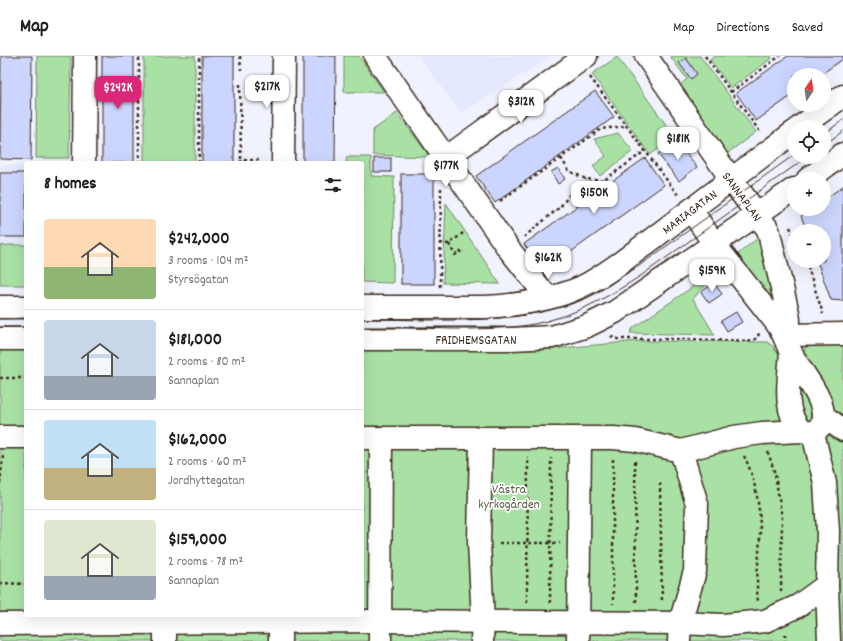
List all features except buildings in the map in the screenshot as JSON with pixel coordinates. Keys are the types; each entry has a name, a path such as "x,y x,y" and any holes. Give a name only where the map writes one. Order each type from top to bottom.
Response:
{"street":[{"path":"84,161 85,56"},
{"path":"283,161 284,56"},
{"path":"364,307 486,307 523,304 548,298 508,248 375,56"},
{"name":"SANNAPLAN","path":"646,56 731,179 758,215 769,233 789,320 783,324 778,335"},
{"path":"446,158 586,64"},
{"path":"810,120 843,96"},
{"name":"MARIAGATAN","path":"548,298 564,294 601,276 623,261 685,203 731,179 787,137"},
{"path":"818,172 843,154"},
{"path":"715,245 787,194"},
{"path":"685,203 778,335 821,403 812,427 825,483 828,531 827,585 829,641"},
{"name":"FRIDHEMSGATAN","path":"364,339 511,339 552,337 587,326 615,312 715,245"},
{"path":"0,307 24,307"},
{"path":"778,335 843,334"},
{"path":"778,335 788,386 789,411 794,423 812,427 843,430"},
{"path":"0,339 24,339"},
{"path":"380,631 371,438 612,438 635,440 681,450 734,437 812,427"},
{"path":"2,437 24,437"},
{"path":"481,438 480,543 482,631"},
{"path":"578,632 580,439"},
{"path":"674,629 695,571 697,504 681,450"},
{"path":"0,624 280,626 380,631 482,631 528,622 550,622 578,632 613,623 636,623 674,629 765,621 798,606 827,585"}],"path":[{"path":"139,56 139,161"},
{"path":"199,56 199,161"},
{"path":"240,56 241,70"},
{"path":"706,56 730,92 764,137"},
{"path":"730,92 780,56"},
{"path":"586,64 626,126 685,203"},
{"path":"240,84 242,161 261,160"},
{"path":"499,202 601,129 626,126"},
{"path":"560,158 569,170 586,179 603,181 645,151"},
{"path":"518,241 525,237 560,207 571,193 586,179"},
{"path":"440,289 441,184"},
{"path":"440,243 449,244 463,233"},
{"path":"449,244 455,255 462,251"},
{"path":"808,268 824,317"},
{"path":"611,336 615,339 752,341 758,337 778,335"},
{"path":"0,378 24,378"},
{"path":"762,433 775,474 782,518 781,614"},
{"path":"0,483 2,437"},
{"path":"734,437 746,460 752,479 759,514 760,531 757,596 761,621"},
{"path":"528,438 528,622"},
{"path":"612,438 613,623"},
{"path":"550,622 551,439"},
{"path":"635,440 636,623"},
{"path":"660,483 674,629"},
{"path":"480,543 578,543"},
{"path":"0,583 24,584"}],"shaded area":[{"path":"418,56 551,56 461,114"},
{"path":"0,165 24,165 24,245 0,246"}],"green space":[{"path":"37,56 71,56 69,158 36,158"},
{"path":"144,56 195,56 195,161 144,161"},
{"path":"344,56 359,56 384,92 344,92"},
{"path":"670,56 700,56 756,132 725,155 674,90 687,79"},
{"path":"715,56 771,56 772,58 731,88 710,60"},
{"path":"617,57 675,137 650,155 592,74"},
{"path":"397,113 430,157 373,155 373,130"},
{"path":"618,133 633,151 600,176 593,166 606,156 594,139"},
{"path":"347,157 371,157 371,176 394,177 393,283 364,282 364,161 346,161"},
{"path":"446,203 500,284 443,283"},
{"path":"759,237 782,302 774,307 738,254"},
{"path":"24,245 24,285 0,285 0,246"},
{"path":"705,277 708,282 693,299 715,335 630,333 633,328"},
{"name":"Västra kyrkogården","path":"639,341 767,342 774,347 775,351 805,351 803,341 843,342 843,641 0,641 0,347 24,347 24,617 364,617 364,349 540,350"}],"tram line":[{"path":"831,129 843,120"},
{"path":"831,140 843,131"},
{"path":"364,319 491,319 542,312 566,305 593,293 636,268 787,160"},
{"path":"364,328 500,328 536,324 560,317 608,296 642,275 797,164"},
{"path":"0,319 24,318"},
{"path":"0,327 24,327"}]}
